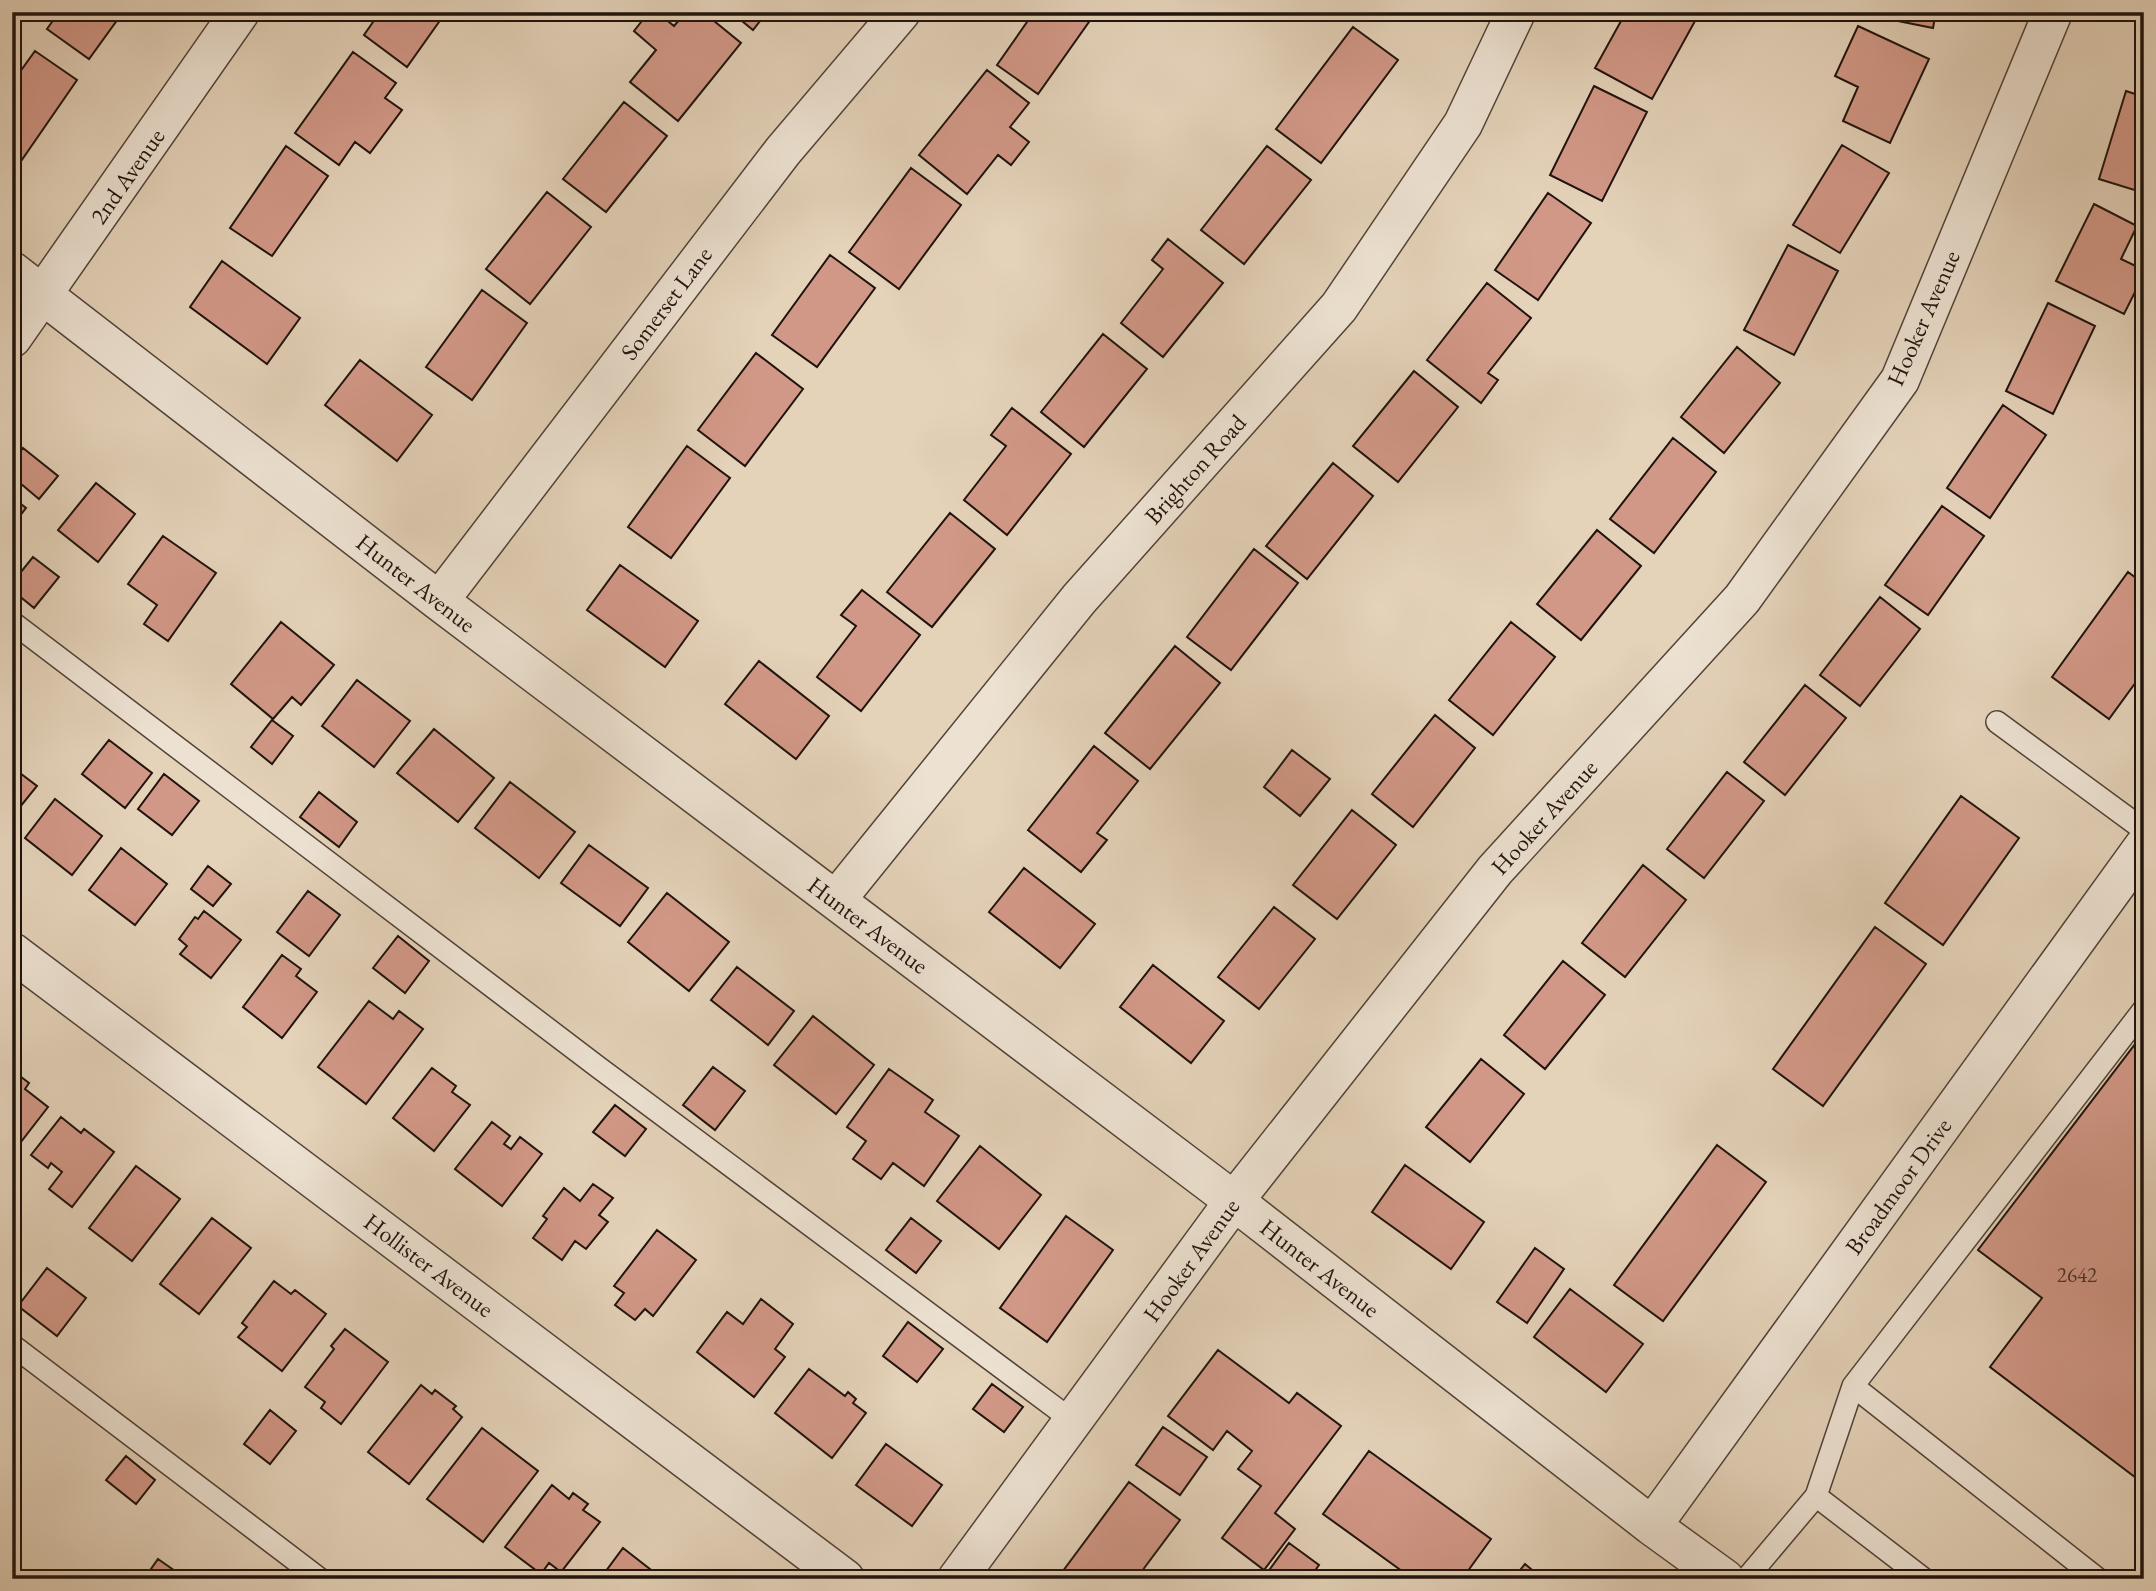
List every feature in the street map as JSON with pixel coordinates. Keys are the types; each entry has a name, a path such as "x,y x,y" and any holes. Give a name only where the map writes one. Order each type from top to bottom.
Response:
{"street":[{"name":"2nd Avenue","path":"12,338 240,12"},
{"name":"Somerset Lane","path":"439,601 783,151 901,12"},
{"name":"Brighton Road","path":"835,900 1079,599 1339,307 1463,124 1516,12"},
{"name":"Hooker Avenue","path":"957,1579 1234,1201 1495,870 1742,599 1900,380 2053,12"},
{"name":"Hunter Avenue","path":"12,271 439,601 1234,1201 1652,1526 1725,1579"},
{"name":"Broadmoor Drive","path":"1652,1526 2144,845"},
{"name":"Hollister Avenue","path":"12,951 845,1579"}],"lane":[{"path":"12,622 598,1067 1073,1421"},
{"path":"1997,722 2144,830"},
{"path":"1746,1579 1816,1496 1853,1386 2144,1009"},
{"path":"12,1345 320,1579"},
{"path":"1853,1386 2098,1579"},
{"path":"1816,1496 1924,1579"}],"building":[{"path":"59,12 123,12 89,59 47,29"},
{"path":"380,12 446,12 407,67 364,35"},
{"path":"649,12 657,12 674,26 686,12 703,12 741,43 678,121 630,82 656,50 634,31"},
{"path":"731,12 767,12 753,30"},
{"path":"1034,12 1096,12 1038,94 997,65"},
{"path":"1626,12 1700,12 1652,99 1595,68"},
{"path":"1853,12 1936,12 1933,28"},
{"path":"1858,26 1929,59 1890,143 1843,121 1858,87 1835,76"},
{"path":"1353,27 1398,60 1321,163 1276,129"},
{"path":"35,51 77,80 19,164 12,159 12,83"},
{"path":"353,52 396,83 385,98 402,110 370,153 355,142 339,165 295,133"},
{"path":"987,70 1029,103 1010,127 1029,142 1011,165 998,155 967,194 919,155"},
{"path":"1594,86 1647,112 1602,201 1550,175"},
{"path":"2126,91 2144,97 2144,193 2099,179"},
{"path":"624,102 667,136 606,212 563,179"},
{"path":"1842,145 1889,173 1840,253 1793,225"},
{"path":"286,146 328,176 272,256 230,228"},
{"path":"1267,146 1311,180 1244,264 1201,230"},
{"path":"911,168 961,205 899,289 849,252"},
{"path":"547,192 591,227 530,304 486,269"},
{"path":"1548,193 1591,223 1538,300 1495,270"},
{"path":"2094,204 2137,226 2121,259 2144,270 2144,274 2124,314 2056,281"},
{"path":"1168,239 1223,283 1163,357 1121,323 1163,269 1152,260"},
{"path":"1788,245 1838,271 1794,355 1744,330"},
{"path":"830,255 875,288 817,367 772,335"},
{"path":"222,261 300,318 267,364 190,307"},
{"path":"1487,283 1531,318 1488,373 1498,380 1481,403 1427,360"},
{"path":"482,290 527,323 472,400 426,367"},
{"path":"2048,303 2095,326 2053,414 2006,391"},
{"path":"1103,334 1147,369 1084,447 1041,412"},
{"path":"1737,347 1780,383 1724,453 1681,417"},
{"path":"756,353 803,389 745,466 698,430"},
{"path":"360,360 432,415 397,461 325,405"},
{"path":"1414,371 1458,407 1398,482 1353,446"},
{"path":"2003,405 2046,435 1990,518 1947,488"},
{"path":"1012,408 1071,454 1007,535 964,500 1006,446 991,435"},
{"path":"1673,438 1716,472 1654,553 1610,519"},
{"path":"687,446 730,478 671,558 628,527"},
{"path":"23,448 58,476 39,499 14,478 12,481 12,461"},
{"path":"1333,463 1373,496 1307,579 1266,546"},
{"path":"96,483 135,514 98,562 58,530"},
{"path":"12,497 26,508 12,526"},
{"path":"1942,506 1984,536 1928,615 1885,585"},
{"path":"950,513 995,549 932,627 887,592"},
{"path":"1597,530 1641,566 1581,640 1537,604"},
{"path":"163,536 216,573 168,641 144,624 157,605 128,584"},
{"path":"1254,549 1298,583 1231,670 1187,637"},
{"path":"33,557 59,577 34,608 12,590 12,583"},
{"path":"620,565 698,621 665,667 587,610"},
{"path":"2128,572 2144,584 2144,671 2109,719 2052,677"},
{"path":"862,590 920,635 861,711 817,677 856,626 841,615"},
{"path":"1880,597 1920,629 1860,706 1820,675"},
{"path":"281,622 334,665 301,705 292,697 273,719 231,684"},
{"path":"1511,622 1555,657 1493,735 1449,700"},
{"path":"1175,646 1220,683 1150,769 1105,733"},
{"path":"759,661 829,716 796,759 725,704"},
{"path":"357,680 410,721 374,767 322,726"},
{"path":"1805,685 1846,718 1785,795 1744,762"},
{"path":"1435,715 1475,748 1413,827 1372,794"},
{"path":"272,720 293,736 272,764 251,747"},
{"path":"434,729 494,778 458,822 397,773"},
{"path":"109,740 152,773 125,808 82,774"},
{"path":"1094,746 1138,781 1097,833 1107,840 1081,872 1028,830"},
{"path":"1292,750 1330,779 1300,816 1264,787"},
{"path":"12,767 37,786 12,817"},
{"path":"1727,772 1764,801 1704,878 1667,849"},
{"path":"164,774 199,801 172,835 138,809"},
{"path":"510,782 575,832 539,878 475,828"},
{"path":"319,792 357,822 339,847 300,817"},
{"path":"1961,796 2019,838 1943,945 1885,903"},
{"path":"55,799 102,836 72,875 25,838"},
{"path":"1352,810 1396,845 1337,919 1293,885"},
{"path":"589,845 648,888 620,926 561,883"},
{"path":"121,848 167,884 135,925 89,890"},
{"path":"1643,865 1686,900 1625,977 1582,943"},
{"path":"208,866 231,884 213,906 191,889"},
{"path":"1024,868 1095,924 1060,968 989,912"},
{"path":"308,891 340,915 309,956 277,932"},
{"path":"667,893 729,942 689,991 628,942"},
{"path":"1274,907 1315,939 1259,1009 1218,977"},
{"path":"204,911 241,940 211,978 180,954 187,946 179,939 195,917 198,919"},
{"path":"1875,927 1926,964 1823,1106 1773,1069"},
{"path":"398,936 429,961 405,993 373,968"},
{"path":"282,955 301,969 296,976 317,992 282,1038 243,1007"},
{"path":"1563,961 1605,995 1545,1069 1504,1035"},
{"path":"1153,965 1224,1021 1191,1063 1120,1007"},
{"path":"737,967 794,1011 768,1045 711,1000"},
{"path":"369,1001 393,1019 399,1011 423,1029 366,1104 318,1067"},
{"path":"813,1016 874,1065 836,1114 774,1065"},
{"path":"2139,1039 2144,1043 2144,1484 1990,1367 2042,1298 1978,1250"},
{"path":"1481,1059 1524,1094 1470,1162 1426,1127"},
{"path":"713,1067 745,1091 715,1130 683,1105"},
{"path":"432,1068 456,1086 452,1092 470,1105 434,1151 393,1118"},
{"path":"889,1069 933,1100 925,1112 959,1136 924,1186 893,1163 881,1179 853,1159 866,1141 847,1127"},
{"path":"12,1070 29,1083 25,1089 48,1107 17,1147 12,1143"},
{"path":"615,1105 646,1129 625,1156 593,1132"},
{"path":"61,1117 81,1133 84,1129 114,1152 72,1207 49,1189 62,1172 51,1163 48,1168 31,1155"},
{"path":"492,1122 510,1136 504,1144 511,1149 520,1137 542,1154 502,1206 455,1169"},
{"path":"1717,1145 1766,1182 1663,1321 1614,1285"},
{"path":"980,1146 1041,1195 999,1249 937,1201"},
{"path":"1405,1165 1484,1222 1451,1269 1372,1212"},
{"path":"136,1166 180,1199 132,1261 89,1228"},
{"path":"593,1184 613,1198 599,1215 608,1222 586,1249 575,1241 562,1260 533,1238 547,1219 543,1216 564,1188 580,1201"},
{"path":"1066,1216 1113,1250 1047,1342 1000,1308"},
{"path":"212,1218 251,1248 199,1314 160,1284"},
{"path":"911,1218 941,1241 916,1273 886,1250"},
{"path":"657,1230 696,1260 653,1316 645,1309 635,1320 615,1305 624,1293 614,1286"},
{"path":"1535,1248 1564,1269 1527,1323 1497,1302"},
{"path":"47,1268 86,1298 57,1336 18,1306"},
{"path":"274,1281 291,1294 295,1290 326,1314 282,1371 238,1337 247,1327 242,1323"},
{"path":"1570,1289 1643,1344 1606,1392 1534,1337"},
{"path":"761,1299 793,1324 775,1349 785,1357 754,1397 697,1352 727,1312 743,1324"},
{"path":"908,1322 943,1349 917,1382 883,1356"},
{"path":"345,1329 388,1362 341,1424 321,1408 325,1402 305,1387 334,1349 331,1346"},
{"path":"1218,1350 1289,1403 1297,1393 1341,1426 1275,1513 1295,1529 1264,1570 1222,1538 1261,1486 1238,1469 1252,1451 1227,1431 1213,1450 1168,1416"},
{"path":"809,1369 845,1396 848,1392 856,1399 853,1403 866,1413 832,1458 775,1413"},
{"path":"992,1384 1023,1407 1004,1432 973,1409"},
{"path":"421,1385 432,1394 435,1390 456,1406 453,1409 462,1417 409,1484 368,1452"},
{"path":"270,1410 296,1431 270,1464 244,1444"},
{"path":"1163,1427 1207,1457 1180,1495 1136,1465"},
{"path":"482,1428 538,1471 483,1542 427,1499"},
{"path":"886,1444 942,1485 912,1526 856,1485"},
{"path":"1369,1451 1491,1539 1462,1579 1413,1579 1323,1514"},
{"path":"126,1456 155,1480 136,1504 106,1480"},
{"path":"1129,1482 1180,1520 1136,1579 1057,1579"},
{"path":"552,1485 569,1499 573,1493 588,1504 583,1510 600,1522 561,1572 549,1563 541,1574 505,1547"},
{"path":"1289,1543 1319,1565 1309,1579 1284,1579 1270,1569"},
{"path":"623,1548 655,1573 651,1579 600,1579"},
{"path":"158,1559 178,1573 174,1579 144,1579"},
{"path":"1525,1564 1543,1579 1513,1579"}]}
